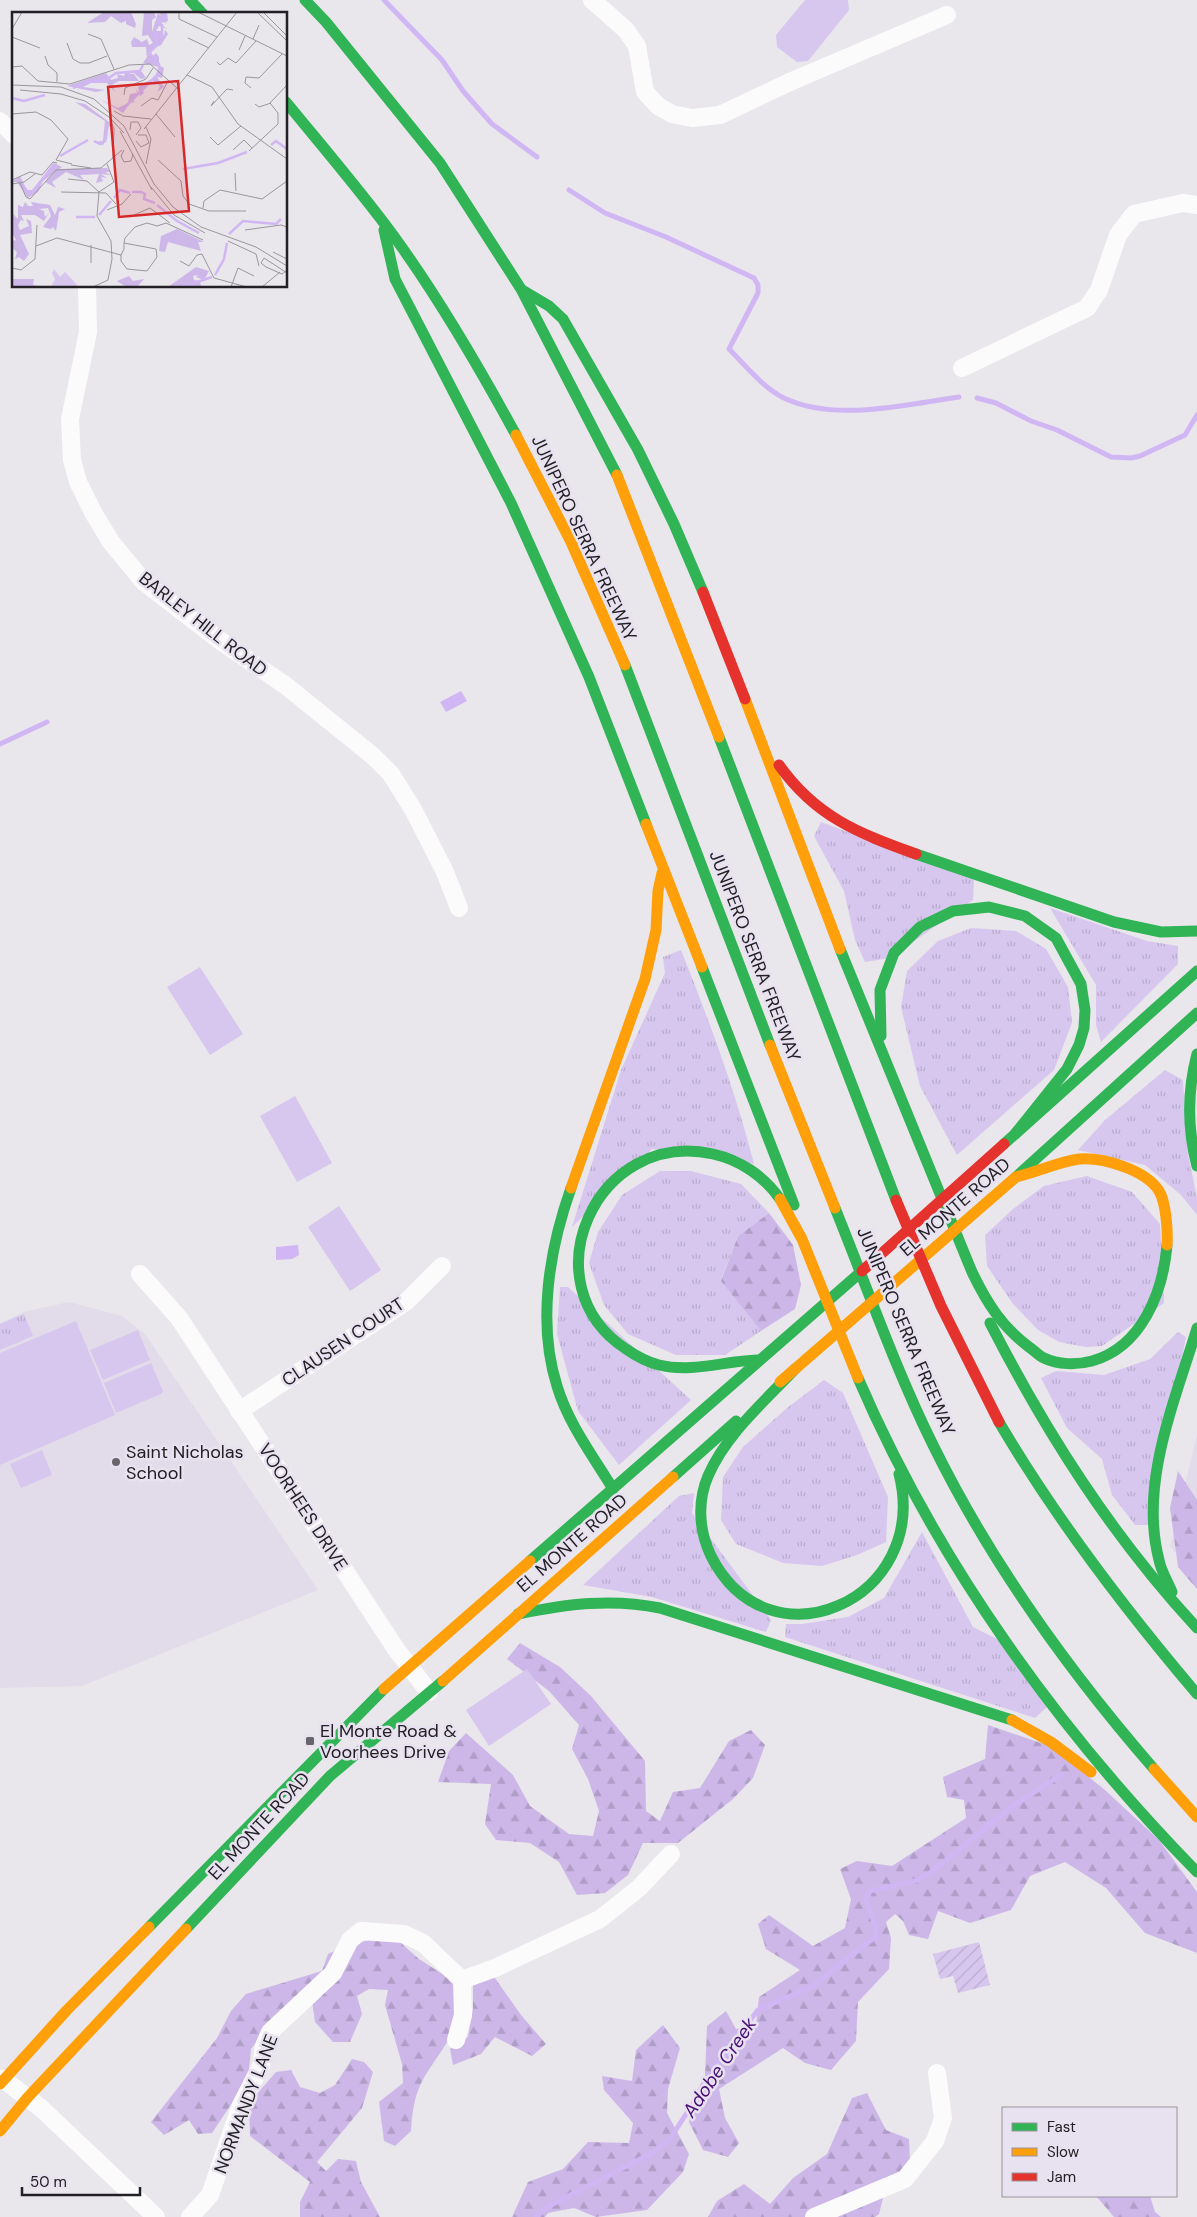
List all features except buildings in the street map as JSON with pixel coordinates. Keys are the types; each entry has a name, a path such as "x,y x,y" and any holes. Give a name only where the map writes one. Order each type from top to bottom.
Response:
{"main road":[{"path":"190,0 202,12"},
{"path":"305,0 326,22 440,163 521,289 613,466 781,896 892,1189 936,1296 977,1381 1054,1510 1105,1582 1159,1651 1197,1694"},
{"name":"JUNIPERO SERRA FREEWAY","path":"288,104 381,219 409,257 510,423 557,512 599,601 886,1338 920,1418 949,1476 990,1547 1035,1615 1094,1697 1157,1775 1197,1816"},
{"path":"381,219 396,280 481,442 535,555 589,678 793,1202 811,1262"},
{"path":"521,289 558,312 646,465 667,507 760,735 839,953 968,1263 998,1319 1025,1347 1042,1356 1062,1363 1100,1364 1128,1355"},
{"path":"760,735 786,775 799,791 829,817 854,831 1114,922 1162,932 1197,932"},
{"path":"613,1489 572,1423 557,1387 547,1346 548,1287 556,1236 566,1202 645,979 656,930 658,891 664,869"},
{"path":"902,1104 878,1020 880,986 889,960 899,944 913,930 930,919 952,910 974,907 996,908 1018,914 1037,923 1053,935 1066,950 1082,987 1086,1008 1084,1028 1071,1062 1015,1134"},
{"name":"EL MONTE ROAD","path":"2,2081 67,2010 365,1707 1197,971"},
{"name":"EL MONTE ROAD","path":"0,2131 28,2097 330,1776 429,1692 1016,1176 1197,1013"},
{"path":"1197,1054 1189,1089 1188,1128 1197,1166"},
{"path":"758,1360 735,1360 717,1366 678,1369 639,1358 620,1348 594,1318 580,1287 577,1262 579,1238 591,1206 614,1178 643,1159 663,1153 700,1150 719,1154 737,1162 767,1184 786,1210 811,1262 854,1368 893,1456 901,1481 902,1528 890,1561 879,1578 864,1592 834,1608 809,1614 788,1614 770,1610 752,1602 737,1591 714,1564 705,1541 700,1518 704,1483 720,1451 796,1368"},
{"path":"1016,1176 1070,1160 1089,1159 1107,1162 1126,1168 1144,1178 1159,1190 1178,1218"},
{"path":"968,1263 982,1308 1023,1385 1068,1461 1159,1589 1197,1628"},
{"path":"1197,1328 1159,1457 1152,1500 1155,1540 1160,1564 1168,1584 1197,1628"},
{"path":"893,1456 971,1587 1047,1698 1103,1769 1173,1848"},
{"path":"518,1614 572,1602 594,1600 639,1603 979,1707 1037,1733 1066,1751 1197,1872"}],"street":[{"path":"592,0 626,30 637,46 645,92 658,106 672,114 692,118 720,115 792,81 947,15"},
{"path":"0,121 12,133"},
{"path":"962,368 1087,308 1099,290 1118,235 1134,214 1183,204 1197,205"},
{"name":"BARLEY HILL ROAD","path":"87,288 89,308 87,339 70,420 72,460 78,482 94,514 112,542 144,582 222,642 284,685 373,756 391,774 414,811 444,872 459,908"},
{"name":"CLAUSEN COURT","path":"239,1411 408,1301 442,1266"},
{"name":"VOORHEES DRIVE","path":"140,1274 179,1318 409,1668 429,1692"},
{"path":"456,2040 463,2015 462,1980 495,1968 600,1919 639,1888 671,1854"},
{"name":"NORMANDY LANE","path":"190,2217 210,2195 241,2105 262,2066 264,2046 270,2032 333,1973 350,1940 361,1932 404,1934 423,1944 462,1980"},
{"path":"814,2217 905,2179 935,2141 943,2118 937,2073"},
{"path":"2,2081 28,2097 156,2217"}],"shaded area":[{"path":"461,691 467,701 446,712 440,702"},
{"path":"298,1245 299,1255 292,1259 276,1260 276,1247"},
{"name":"Saint Nicholas School","path":"69,1302 122,1316 145,1334 318,1590 82,1686 0,1688 0,1323 24,1312"},
{"path":"1197,1435 1197,1577 1170,1546"}],"green space":[{"path":"805,0 848,0 849,10 808,61 797,62 777,47 776,35"},
{"path":"821,822 974,879 973,900 890,958 865,962 855,940 844,891 814,836"},
{"path":"1050,908 1147,941 1178,946 1178,964 1101,1042 1096,1025 1096,985"},
{"path":"971,928 1016,931 1046,949 1068,987 1072,1023 1054,1070 957,1155 920,1086 901,1007 907,971 938,941"},
{"path":"681,950 721,1056 739,1109 754,1164 652,1149 572,1227 621,1070 665,973 663,957"},
{"path":"200,967 243,1034 210,1055 167,987"},
{"path":"1165,1070 1183,1080 1188,1154 1197,1198 1197,1215 1181,1195 1145,1165 1078,1150 1105,1120"},
{"path":"295,1096 332,1163 297,1182 260,1116"},
{"path":"660,1171 691,1171 741,1184 769,1213 738,1236 721,1280 761,1331 725,1355 676,1355 628,1334 604,1305 589,1263 598,1232 622,1195"},
{"path":"1087,1176 1132,1192 1160,1224 1164,1303 1102,1346 1086,1347 1059,1342 1038,1330 1013,1304 987,1266 985,1235 1013,1209 1044,1186"},
{"path":"339,1206 381,1270 350,1291 308,1227"},
{"path":"769,1213 793,1245 801,1285 795,1309 761,1331 721,1281 738,1236"},
{"path":"560,1287 568,1287 691,1400 619,1465 578,1411 557,1334"},
{"path":"24,1314 33,1336 0,1350 0,1324"},
{"path":"76,1321 115,1415 0,1465 0,1353"},
{"path":"138,1330 150,1360 103,1380 90,1350"},
{"path":"1178,1332 1186,1337 1150,1525 1135,1525 1112,1495 1102,1459 1067,1428 1041,1378 1056,1371 1104,1375 1150,1359"},
{"path":"151,1363 163,1391 161,1394 116,1413 104,1383"},
{"path":"824,1380 843,1393 888,1497 886,1542 857,1555 822,1566 783,1563 736,1544 721,1520 723,1477 743,1447 787,1408"},
{"path":"42,1450 52,1475 21,1488 10,1464"},
{"path":"1178,1471 1197,1500 1197,1589 1178,1567 1170,1508"},
{"path":"694,1493 692,1513 771,1620 766,1632 652,1597 583,1585 679,1496"},
{"path":"922,1532 973,1627 1001,1641 1047,1707 1035,1718 785,1637 786,1624 802,1624 848,1617 884,1598"},
{"path":"520,1643 560,1667 591,1696 645,1761 646,1811 660,1821 673,1792 700,1788 729,1741 751,1730 765,1745 753,1778 733,1799 678,1843 643,1843 628,1875 605,1893 577,1895 559,1862 530,1843 496,1840 485,1824 491,1784 438,1782 449,1751 466,1733 513,1775 530,1806 569,1834 593,1836 599,1811 588,1779 572,1749 579,1725 549,1691 507,1659"},
{"path":"527,1669 551,1704 489,1746 466,1710"},
{"path":"988,1725 1050,1746 1105,1790 1159,1840 1197,1892 1197,1953 1145,1933 1106,1888 1065,1862 1030,1876 1011,1910 970,1923 938,1911 928,1939 909,1935 903,1921 895,1914 886,1922 891,1938 889,1969 858,2002 856,2041 831,2070 805,2063 783,2048 719,2089 725,2118 739,2143 728,2157 703,2150 689,2122 692,2099 705,2076 707,2026 726,2011 736,2029 756,2024 759,1997 800,1970 766,1949 758,1924 769,1915 813,1946 845,1928 851,1899 840,1869 857,1861 892,1866 966,1818 964,1800 947,1797 943,1777 985,1759"},
{"path":"392,1935 419,1959 450,1979 466,2000 451,2034 422,2081 415,2101 411,2131 395,2146 384,2141 379,2102 403,2083 402,2064 385,2005 388,1990 369,1989 357,1996 362,2014 350,2042 333,2042 315,2022 311,1994 275,2018 251,2049 248,2079 212,2133 198,2134 189,2120 164,2135 151,2122 217,2038 231,2011 246,1994 322,1971 328,1954 348,1945"},
{"path":"979,1942 990,1985 958,1993 953,1976 940,1979 933,1954"},
{"path":"490,1971 521,2015 546,2044 532,2056 495,2037 481,2054 453,2065 450,2049 468,2037 473,2009 473,1977"},
{"path":"663,2025 680,2048 668,2089 667,2113 689,2154 683,2172 647,2210 596,2217 574,2208 548,2213 545,2217 512,2217 528,2182 563,2169 588,2142 629,2143 633,2123 604,2090 602,2076 632,2081 636,2050"},
{"path":"352,2059 364,2062 373,2072 362,2108 317,2162 326,2171 338,2159 356,2161 361,2182 380,2217 300,2217 300,2202 310,2182 250,2136 249,2103 276,2072 291,2070 300,2087 320,2093 335,2085"},
{"path":"867,2093 886,2130 909,2139 910,2162 886,2186 879,2214 875,2217 708,2217 717,2201 744,2184 770,2204 793,2178 827,2154 852,2098"},
{"path":"1097,2197 1150,2197 1155,2212 1161,2217 1114,2217"}],"waterway":[{"path":"384,0 442,60 463,91 492,124 537,157"},
{"path":"569,190 605,213 666,237 754,278 758,285 758,293 729,349 749,370 778,395 806,406 849,410 895,407 959,397"},
{"path":"977,398 996,403 1111,457 1131,458 1140,456 1185,435 1197,415"},
{"path":"0,744 47,722"},
{"name":"Adobe Creek","path":"536,2217 547,2207 652,2153 670,2139 728,2049 758,2010 813,1986 875,1937 876,1927 866,1901 870,1891 915,1881 930,1873 1014,1805 1061,1775"}],"traffic: fast":[{"path":"190,0 201,12"},
{"path":"305,0 326,22 440,163 521,289 617,475"},
{"path":"288,104 367,201 410,259 458,333 516,435"},
{"path":"384,230 395,279 511,503 589,677 646,824"},
{"path":"522,290 549,306 563,319 638,450 674,524 703,592"},
{"path":"625,665 770,1045"},
{"path":"719,737 896,1200"},
{"path":"916,854 1114,922 1161,932 1197,931"},
{"path":"881,1036 880,990 894,953 920,927 953,911 989,907 1025,916 1056,938 1081,984 1085,1010 1084,1028 1079,1045 1067,1069 1015,1134"},
{"path":"840,949 972,1272 996,1314 1019,1339 1042,1357 1061,1363 1074,1364 1092,1361 1109,1354 1124,1344 1137,1331 1147,1315 1161,1281 1167,1245"},
{"path":"702,967 794,1205"},
{"path":"1004,1144 1197,971"},
{"path":"1016,1177 1197,1013"},
{"path":"1197,1054 1190,1096 1191,1138 1197,1166"},
{"path":"757,1360 684,1368 659,1365 634,1354 626,1349 597,1321 581,1287 579,1252 588,1217 608,1187 636,1164 672,1152 713,1154 733,1160 759,1176 780,1199"},
{"path":"571,1188 557,1236 548,1287 547,1312 551,1362 557,1386 568,1413 613,1489"},
{"path":"835,1208 919,1416 956,1489 980,1531 1033,1614 1091,1693 1154,1769"},
{"path":"530,1561 862,1271"},
{"path":"990,1323 1034,1405 1083,1483 1137,1557 1197,1628"},
{"path":"1172,1592 1159,1560 1154,1531 1153,1502 1162,1442 1197,1328"},
{"path":"796,1368 759,1406 725,1446 704,1486 701,1506 704,1537 711,1556 737,1591 769,1609 804,1614 839,1605 869,1586 891,1556 902,1518 899,1474"},
{"path":"858,1378 890,1446 925,1513 963,1578 1005,1641 1049,1702 1096,1761 1197,1872"},
{"path":"673,1477 736,1421"},
{"path":"999,1422 1067,1528 1117,1596 1197,1694"},
{"path":"518,1614 554,1607 606,1603 624,1603 660,1608 1012,1720"},
{"path":"186,1929 330,1776 443,1681"},
{"path":"149,1927 384,1689"}],"traffic: slow":[{"path":"516,435 571,542 625,665"},
{"path":"617,475 719,737"},
{"path":"745,699 840,949"},
{"path":"646,824 702,967"},
{"path":"571,1188 645,979 656,930 658,891 662,873"},
{"path":"770,1045 835,1208"},
{"path":"1016,1177 1063,1162 1079,1159 1100,1160 1123,1166 1144,1177 1159,1191 1166,1217 1167,1245"},
{"path":"780,1382 1016,1177"},
{"path":"780,1199 802,1239 858,1378"},
{"path":"443,1681 673,1477"},
{"path":"384,1689 530,1561"},
{"path":"1012,1720 1051,1742 1091,1772"},
{"path":"1154,1769 1197,1817"},
{"path":"0,2084 67,2010 149,1927"},
{"path":"0,2131 28,2097 186,1929"}],"traffic: jam":[{"path":"703,592 745,699"},
{"path":"779,765 793,783 823,810 875,839 916,854"},
{"path":"862,1271 1004,1144"},
{"path":"896,1200 941,1306 999,1422"}],"place":[{"name":"Saint Nicholas School","path":"116,1462"},
{"name":"El Monte Road & Voorhees Drive","path":"310,1741"}]}
